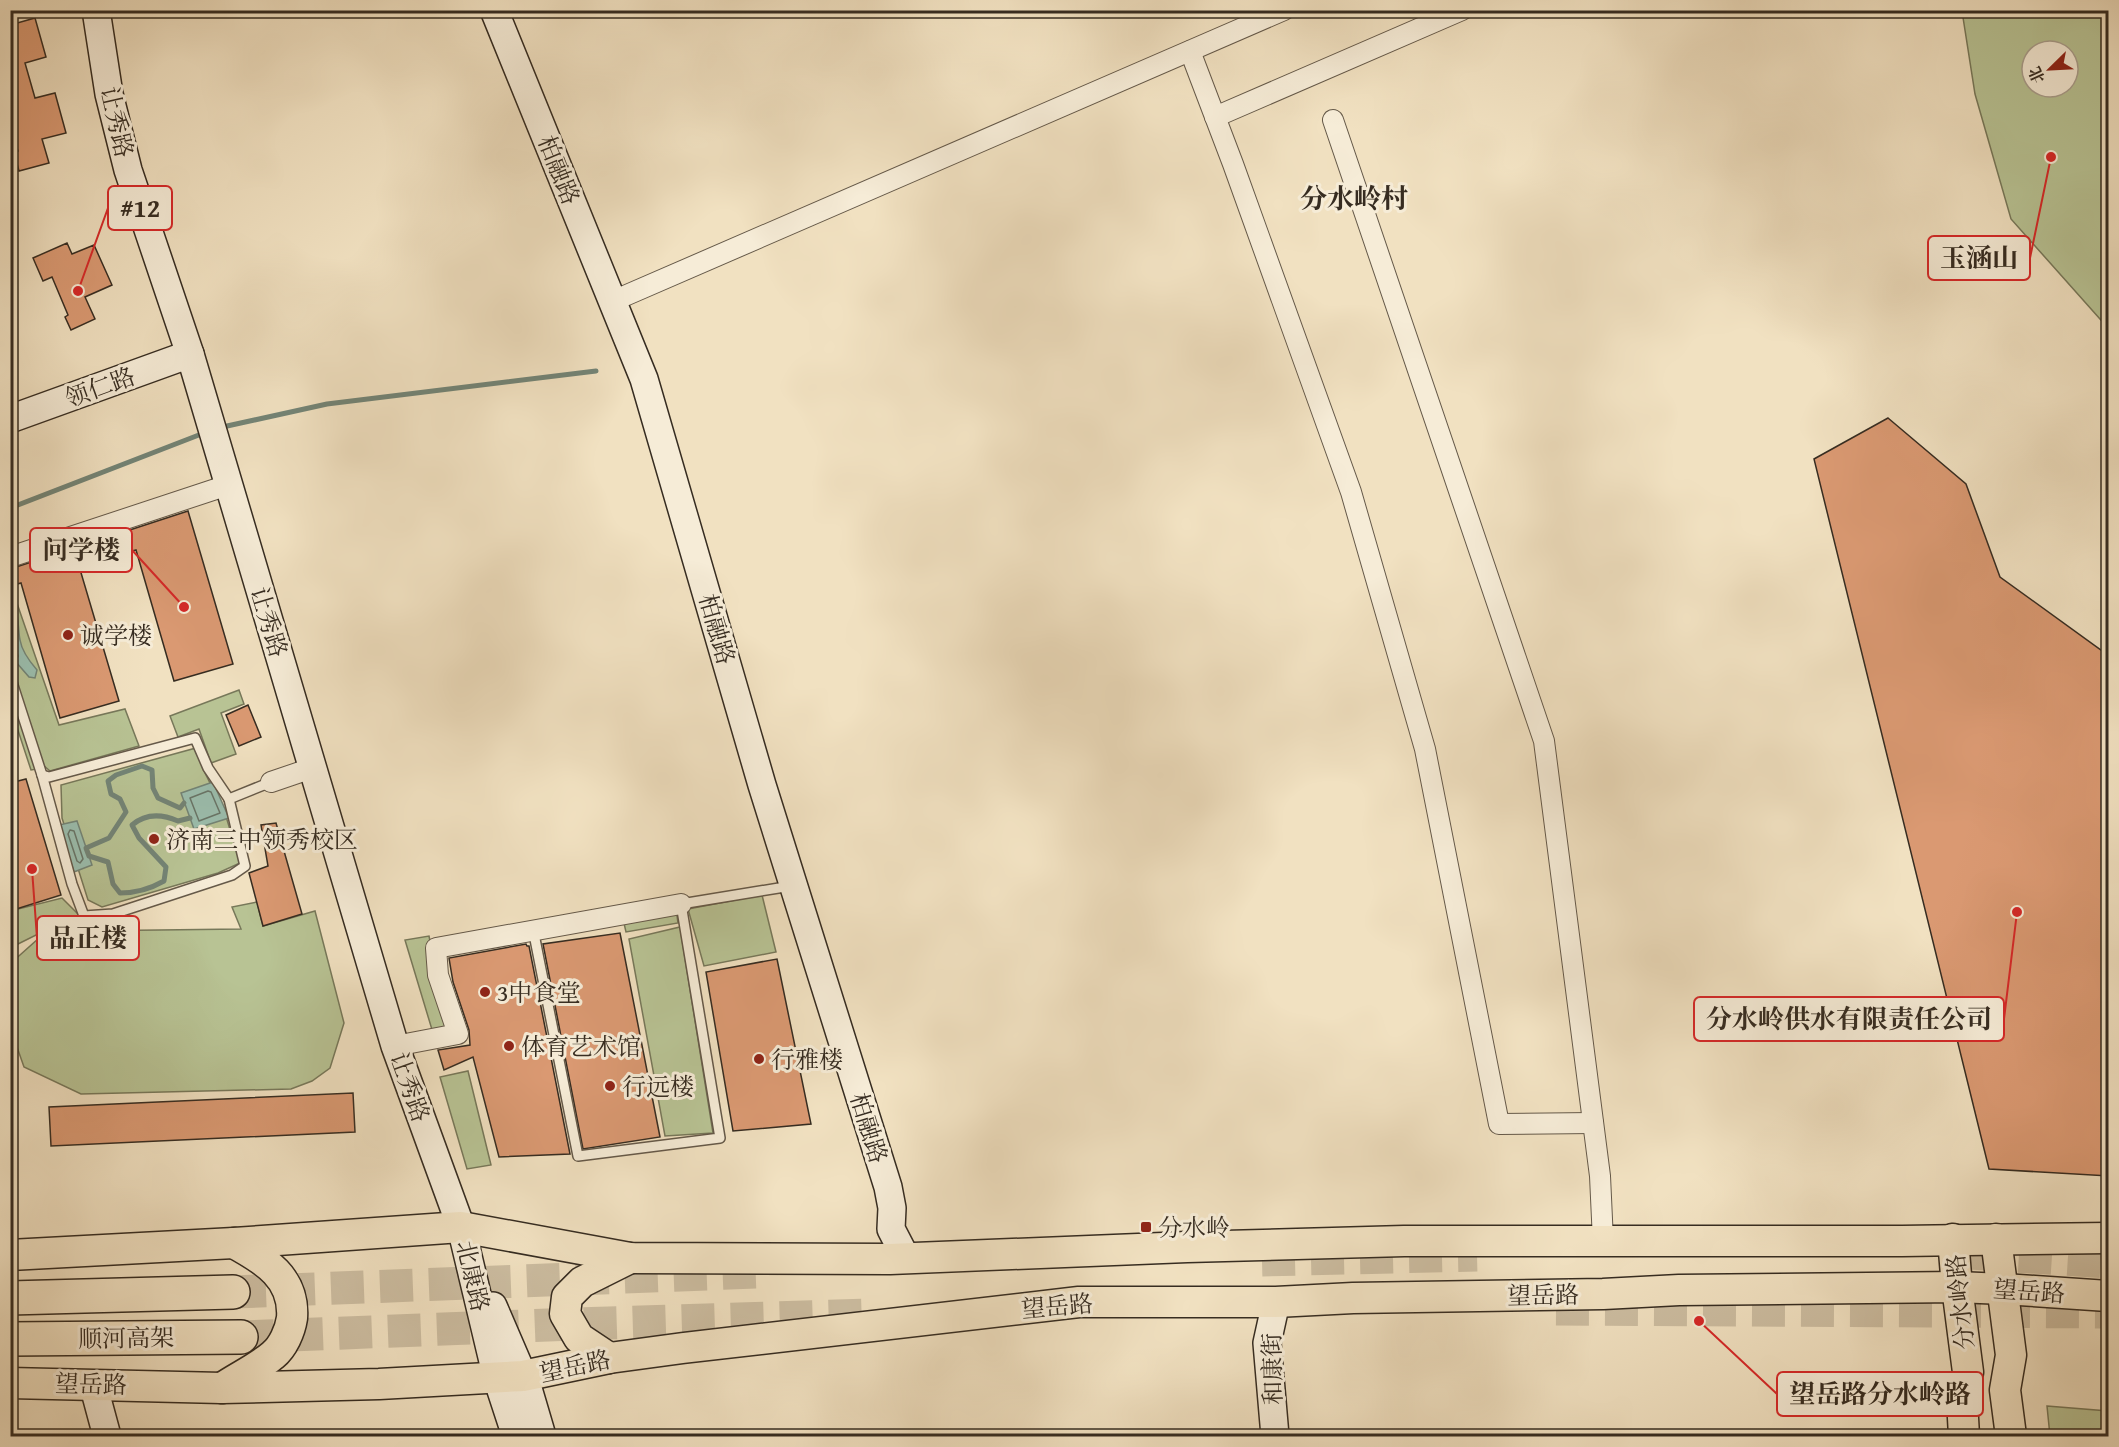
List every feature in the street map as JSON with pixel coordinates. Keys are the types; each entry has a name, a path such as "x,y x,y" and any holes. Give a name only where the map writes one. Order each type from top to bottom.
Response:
{"highway":[{"name":"顺河高架","path":"10,1298 233,1292"},
{"name":"顺河高架","path":"10,1339 241,1337"}],"main road":[{"name":"望岳路","path":"10,1255 234,1243 462,1227 630,1258 906,1258 1404,1241 1902,1241 2109,1238"},
{"name":"分水岭路","path":"1953,1239 1968,1372 1962,1400 1964,1437"},
{"name":"分水岭路","path":"1996,1239 2011,1355 2005,1390 2011,1437"},
{"path":"222,1388 275,1354 291,1330 293,1303 281,1276 259,1257 234,1243"},
{"path":"609,1358 579,1338 565,1314 567,1297 582,1282 630,1258"},
{"name":"望岳路","path":"10,1383 222,1388 379,1384 510,1377 609,1358 793,1334 1079,1302 1276,1302 1679,1290 1957,1287 2109,1296"}],"street":[{"name":"让秀路","path":"96,10 110,93 128,170 190,354 395,1046 462,1227"},
{"name":"柏融路","path":"494,10 644,379 762,785 888,1187 892,1208 891,1229 906,1258"},
{"path":"613,302 1284,10"},
{"path":"1215,117 1462,10"},
{"path":"1190,51 1351,492 1425,748 1499,1124 1593,1123"},
{"path":"1333,120 1544,741 1600,1176 1603,1241"},
{"name":"领仁路","path":"10,419 190,354"},
{"path":"10,557 228,485"},
{"path":"271,782 312,768"},
{"path":"395,1046 458,1034 438,975 436,948 681,904"},
{"name":"北康路","path":"462,1227 510,1377 542,1437"},
{"name":"和康街","path":"1275,1437 1267,1343 1276,1302"},
{"name":"北康路","path":"510,1377 516,1437"},
{"path":"93,1384 107,1437"}],"lane":[{"path":"10,676 42,775 72,884 84,916 113,914 232,875 244,866 229,798 208,768 195,738 50,777 42,775"},
{"path":"229,798 271,782"},
{"path":"533,929 578,1156 720,1138 681,904 794,886"}],"shaded area":[{"path":"1962,11 2108,11 2108,328 2011,219 1975,94"},
{"path":"10,583 59,725 125,709 139,746 50,771 36,759 11,679"},
{"path":"10,689 38,769 31,770 11,709"},
{"path":"239,690 244,704 221,713 236,754 211,763 199,729 178,737 170,716"},
{"path":"196,748 204,771 225,813 240,863 218,873 102,907 88,900 62,818 61,785"},
{"path":"762,895 776,952 704,966 688,909"},
{"path":"62,898 84,920 118,917 121,926 89,926 36,935 12,947 10,911"},
{"path":"257,902 263,926 315,911 344,1023 330,1068 312,1081 291,1089 81,1094 24,1067 11,1030 11,963 38,939 76,931 241,929 232,907"},
{"path":"676,909 678,923 626,932 623,919"},
{"path":"680,927 713,1133 665,1136 629,939"},
{"path":"429,936 447,1031 433,1033 405,940"},
{"path":"468,1071 491,1165 467,1169 440,1077"},
{"path":"2047,1406 2108,1411 2108,1436 2050,1436"}],"water":[{"path":"11,610 16,611 23,649 37,670 35,678 29,677 16,662 18,656 11,637"},
{"path":"213,782 229,818 194,829 181,793"},
{"path":"77,821 92,865 74,872 59,825"}],"building":[{"path":"35,18 46,57 25,63 35,98 55,93 66,133 42,139 49,163 19,171 14,152 18,151 10,126 10,25"},
{"path":"67,243 72,254 94,245 112,285 85,297 95,319 71,330 65,317 68,315 52,277 43,281 33,258"},
{"path":"1888,418 1966,484 2000,577 2109,656 2109,1176 1989,1169 1814,459"},
{"path":"188,511 233,664 174,681 136,550 79,566 119,701 60,718 21,583 10,586 10,569"},
{"path":"248,705 261,737 239,746 226,715"},
{"path":"26,779 61,895 10,911 10,783"},
{"path":"276,823 302,914 263,926 249,873 268,866 261,825"},
{"name":"行远楼","path":"620,933 660,1137 583,1149 543,944"},
{"name":"体育艺术馆","path":"526,944 529,946 570,1154 499,1157 473,1057 444,1070 438,1050 470,1045 469,1030 453,982 449,958"},
{"name":"行雅楼","path":"777,959 811,1124 733,1131 706,972"},
{"path":"353,1093 355,1132 51,1146 49,1107"}],"waterway":[{"path":"218,428 327,404 596,371"},
{"path":"10,508 204,433"},
{"path":"184,803 180,808 158,798 153,788 152,770 142,766 116,775 108,781 111,794 120,799 126,812 109,838 86,848 89,856 108,862 113,884 120,893 148,888 164,881 166,867 139,838 132,825 143,818 154,816 178,821 190,818"}],"tunnel":[{"path":"1970,1253 2108,1262"},
{"path":"1262,1260 1477,1255"},
{"path":"233,1292 757,1272"},
{"path":"1556,1309 2108,1312"},
{"path":"241,1337 869,1315"}],"place":[{"name":"玉涵山","path":"2051,157"},
{"name":"#12","path":"78,291"},
{"name":"问学楼","path":"184,607"},
{"name":"诚学楼","path":"68,635"},
{"name":"济南三中领秀校区","path":"154,839"},
{"name":"品正楼","path":"32,869"},
{"name":"分水岭供水有限责任公司","path":"2017,912"},
{"name":"3中食堂","path":"485,992"},
{"name":"体育艺术馆","path":"509,1046"},
{"name":"行雅楼","path":"759,1059"},
{"name":"行远楼","path":"610,1086"},
{"name":"分水岭","path":"1146,1227"},
{"name":"望岳路分水岭路","path":"1699,1321"}],"district":[{"name":"分水岭村","path":"1354,198"}]}
